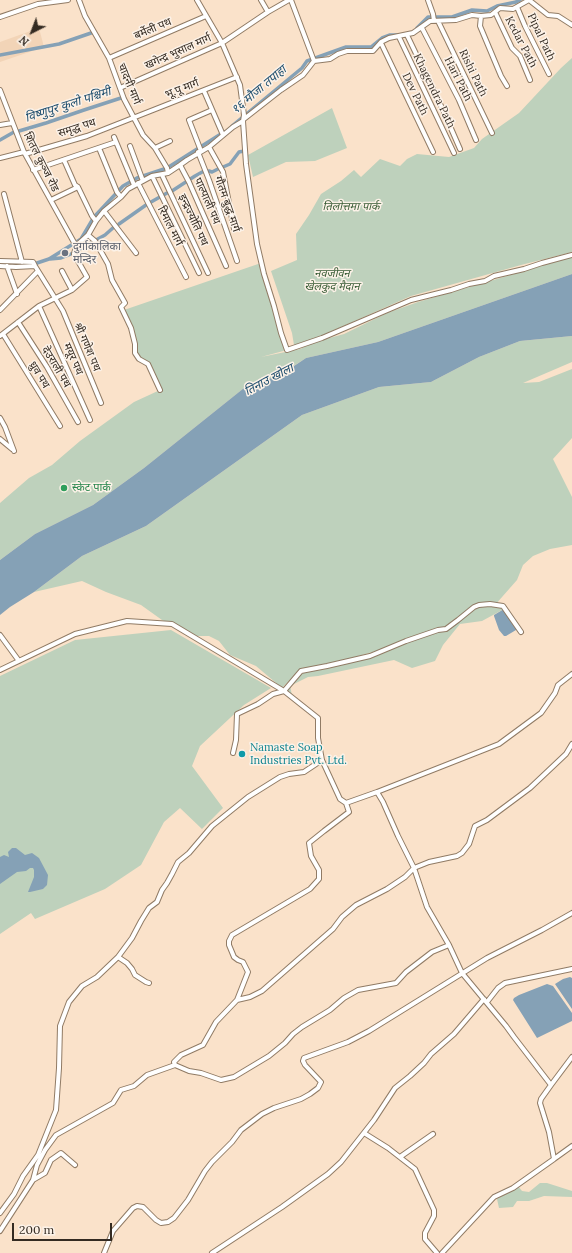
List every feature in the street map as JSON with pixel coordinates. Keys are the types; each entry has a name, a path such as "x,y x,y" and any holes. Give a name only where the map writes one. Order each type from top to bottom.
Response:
{"street":[{"path":"0,17 38,4 68,0"},
{"name":"चादनी मार्ग","path":"79,0 85,16 109,58 124,99 143,135 155,148 168,172"},
{"path":"203,0 198,2 222,43 240,85 244,118 246,164 258,252 281,333 288,350 322,338 411,300 468,284 485,281 494,276 572,255"},
{"path":"261,0 268,12"},
{"path":"290,0 314,61"},
{"name":"खगेन्द्र भुसाल मार्ग","path":"120,88 222,43 268,12 290,0"},
{"name":"Rishi Path","path":"428,0 436,21 492,133"},
{"path":"1,335 39,306 72,290 87,277 74,254 76,246 89,235 96,220 104,211 128,189 152,176 162,175 168,172 209,147 244,118 303,75 314,61 330,59 347,51 373,51 382,42 389,38 414,34 430,21 456,20 472,15 491,15 500,8 513,9 529,0 548,15 558,16 572,25"},
{"name":"Pipal Path","path":"517,7 549,74"},
{"name":"Kedar Path","path":"495,12 512,48 520,56 530,80"},
{"name":"बर्मेली पथ","path":"109,58 206,16"},
{"path":"481,16 480,26 501,76 508,86"},
{"name":"Hari Path","path":"422,28 459,100 476,140"},
{"path":"407,35 460,149"},
{"name":"Khagendra Path","path":"399,37 454,153"},
{"name":"Dev Path","path":"381,43 433,152"},
{"name":"भू.पू मार्ग","path":"134,118 237,77"},
{"name":"शितल कुञ्ज रोड","path":"0,90 2,103 33,170 76,246"},
{"path":"204,91 223,135"},
{"name":"गौतम बुद्ध मार्ग","path":"212,110 189,120 237,261"},
{"name":"समृद्ध पथ","path":"0,158 25,153 87,136 134,118"},
{"path":"0,125 12,123"},
{"path":"114,137 134,185"},
{"path":"155,148 170,141"},
{"path":"33,170 116,142"},
{"name":"रिमाल मार्ग","path":"130,146 141,182 186,277"},
{"path":"209,147 223,172 234,229"},
{"path":"99,148 117,192 121,197"},
{"path":"64,160 75,185 78,187 92,216 96,220"},
{"name":"पाल्पाली पथ","path":"180,165 189,180 226,266"},
{"name":"इन्द्रज्योति पथ","path":"162,175 208,273"},
{"path":"152,176 199,273"},
{"path":"51,200 78,187"},
{"path":"4,194 22,262"},
{"path":"104,211 136,253"},
{"path":"89,235 95,241 108,264 112,280 125,303 121,307 131,328 135,344 135,353 139,359 148,364 160,390"},
{"path":"0,261 34,264"},
{"path":"0,266 21,267 34,264"},
{"name":"श्री गणेश पथ","path":"34,264 63,311 101,403"},
{"path":"7,266 17,294"},
{"path":"1,308 17,294 38,271"},
{"path":"62,271 72,290"},
{"name":"मयूर पथ","path":"39,306 90,420"},
{"name":"देउराली पथ","path":"18,322 47,367 78,422"},
{"name":"ध्रुव पथ","path":"1,335 60,426"},
{"path":"0,418 14,451 0,439"},
{"path":"233,753 236,740 237,714 258,704 273,694 284,691 301,671 370,656 406,641 446,628 474,606 479,605 490,604 503,606 521,632"},
{"path":"0,670 75,634 128,621 172,624 284,691 318,718 318,738 322,760 340,799 346,803 349,812 309,843 311,856 319,870 319,879 310,889 232,934 229,945 234,957 243,962 248,972 237,1000 216,1022 204,1045 181,1055 174,1062 175,1065"},
{"path":"0,635 19,661"},
{"path":"346,803 499,744 541,713 555,693 558,685 572,674"},
{"path":"237,1000 250,997 262,991 333,929 342,917 356,905 387,889 405,877 414,868 429,862 457,856 462,853 469,844 475,826 487,820 530,788 566,754 572,744"},
{"path":"0,1213 14,1194 23,1176 38,1155 56,1110 60,1026 70,1002 82,986 97,977 118,957 132,938 140,921 149,908 157,902 178,862 212,826 248,796 280,777 304,772 322,760"},
{"path":"377,792 414,868 427,907 449,945 462,974 486,1001 551,1084"},
{"path":"104,1253 113,1231 133,1208 137,1206 143,1207 161,1223 168,1222 174,1218 188,1200 212,1162 232,1142 241,1130 262,1114 274,1108 301,1099 318,1088 321,1082 303,1061 304,1058 348,1042 369,1031 487,958 572,913"},
{"path":"0,1232 33,1180 37,1165 45,1150 56,1135 113,1103 121,1090 134,1086 147,1075 175,1065 189,1071 201,1073 221,1080 234,1077 269,1056 302,1027 330,1010 344,998 358,990 382,984 396,983 406,972 432,952 449,945"},
{"path":"118,957 127,963 135,975 149,983"},
{"path":"212,1253 218,1251 328,1174 341,1162 364,1133 395,1088 424,1064 431,1054 454,1034 498,988 506,983 572,969"},
{"path":"554,1159 549,1132 540,1103 551,1084 572,1057"},
{"path":"364,1133 381,1143 415,1169 434,1210 434,1216 424,1236 428,1244 437,1253"},
{"path":"400,1157 433,1134"},
{"path":"442,1253 494,1197 513,1188 572,1146"},
{"path":"33,1180 45,1173 51,1160 60,1153 75,1165"}],"shaded area":[{"path":"39,28 44,47 0,62 0,42"}],"green space":[{"path":"572,58 572,252 411,296 321,336 294,345 292,333 271,271 297,260 296,234 321,194 341,181 354,170 361,177 380,159 400,166 407,159 417,154 449,157 474,148 482,139 519,113"},
{"path":"332,108 347,148 315,161 286,162 253,177 248,155"},
{"path":"572,257 572,274 378,342 306,358 278,376 249,384 144,468 93,505 35,534 0,560 0,503 29,478 52,465 80,441 134,402 160,390 148,364 137,353 124,310 261,263 287,350 261,357 300,349 315,342 344,334 387,313 418,302"},
{"path":"572,336 572,362 523,383 539,382 572,369 572,438 553,459 572,497 572,545 550,549 533,556 523,565 517,580 495,605 480,604 445,628 379,650 321,667 301,668 282,688 256,666 230,655 219,641 209,636 196,636 162,620 141,605 82,581 34,592 82,556 146,526 302,415 379,387 431,382 479,357 520,341"},
{"path":"481,605 504,609 482,621 460,624 443,645 435,661 412,668 394,660 308,677 290,686 292,695 286,690 297,677 303,673 370,658 411,641 444,631"},
{"path":"171,630 271,688 244,705 200,746 192,766 223,808 202,829 180,808 164,822 141,865 105,889 35,919 31,913 0,934 0,676 75,640"},
{"path":"540,1183 547,1183 572,1191 572,1197 544,1196 529,1201 517,1201 513,1207 499,1208 497,1199 518,1186 522,1191 529,1192"}],"water":[{"name":"तिनाउ खोला","path":"572,274 572,336 520,341 479,357 431,382 379,387 302,415 146,526 82,556 0,615 0,560 35,534 93,505 144,468 249,384 279,376 306,358 378,342"},
{"path":"504,609 517,627 516,630 506,636 504,636 499,630 494,616"},
{"path":"12,848 16,848 25,855 32,853 39,858 48,875 47,885 43,889 28,892 34,877 33,868 26,871 17,872 0,884 0,857 4,855 9,857 8,852"},
{"path":"570,977 572,978 572,1009 555,984"},
{"path":"547,984 553,986 572,1013 572,1021 537,1038 513,1000 519,995"}],"waterway":[{"name":"१६ मौजा तपाहा","path":"417,28 428,17 452,17 472,10 487,11 497,6 520,0"},
{"path":"0,55 59,44 94,32"},
{"name":"१६ मौजा तपाहा","path":"232,126 302,68 307,61 346,47 371,47 382,38 390,35 397,35"},
{"name":"विष्णुपुर कुलो पश्चिमी","path":"19,131 124,97"},
{"name":"विष्णुपुर कुलो पश्चिमी","path":"0,140 14,132"},
{"name":"१६ मौजा तपाहा","path":"31,265 49,259 81,239 94,217 123,186 137,178 167,168 224,132"},
{"path":"223,167 230,164 239,152 244,151"},
{"path":"209,171 212,172 218,169"},
{"path":"172,191 204,171"},
{"path":"151,202 167,193"},
{"path":"119,224 146,205"},
{"path":"50,259 61,258 71,254 105,235 114,227"},
{"name":"१६ मौजा तपाहा","path":"0,263 21,265"}],"place":[{"name":"दुर्गाकालिका मन्दिर","path":"65,253"},
{"name":"स्केट पार्क","path":"64,488"},
{"name":"Namaste Soap Industries Pvt. Ltd.","path":"242,754"}],"park label":[{"name":"तिलोत्तमा पार्क","path":"351,207"},
{"name":"नवजीवन खेलकुद मैदान","path":"332,280"}]}
